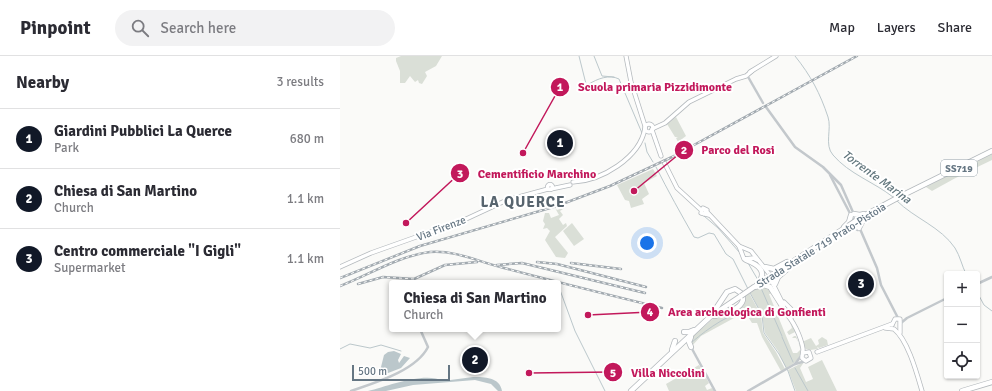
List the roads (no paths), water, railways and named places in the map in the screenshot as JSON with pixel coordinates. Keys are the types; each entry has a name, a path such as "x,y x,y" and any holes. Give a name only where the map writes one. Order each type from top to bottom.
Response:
{"highway":[{"name":"Strada Statale 719 Prato-Pistoia","path":"640,382 698,328 754,287 855,222 888,203 992,151"},
{"path":"814,248 848,224 852,214 860,215 888,203"},
{"path":"859,229 864,219 888,203"},
{"path":"765,267 774,269 807,253"},
{"path":"775,284 778,277 807,253"},
{"path":"746,260 757,264 761,270 760,280 754,287"},
{"path":"754,287 764,285 770,287 786,308"},
{"path":"684,332 689,332 698,328 720,314 739,307 743,301 742,295 735,289 728,291 719,306 698,328 689,340 691,347"},
{"name":"Strada Statale 719 Prato-Pistoia","path":"640,382 698,328"},
{"path":"672,351 675,341"},
{"path":"678,347 686,344 691,347"},
{"path":"630,391 640,382"},
{"path":"962,391 992,383"},
{"path":"969,391 992,383"}],"main road":[{"path":"626,56 636,100 661,156"},
{"path":"649,128 661,125 696,98 744,76 776,56"},
{"name":"Via Firenze","path":"340,267 371,253 464,220 507,200 550,188 580,182 608,173 633,152 649,128"},
{"path":"664,162 677,188 702,209 706,209 707,214 739,246 751,251 765,267 770,277 786,308 791,309 789,314 802,347 802,358 806,361 810,359 809,353 803,346 789,314 785,313 786,308 775,284 770,277 756,260 746,260 742,255 739,246"},
{"path":"742,255 747,250"},
{"path":"802,354 817,352 884,328 896,320"},
{"path":"896,320 901,325"},
{"path":"894,329 896,320"},
{"path":"894,329 901,325"},
{"path":"900,334 901,325"},
{"path":"884,328 894,329 900,334 913,364 922,391"}],"street":[{"path":"744,76 763,103"},
{"path":"766,107 795,148 828,172 839,184 852,207 852,214 855,222 878,271 881,285 895,314 896,320 907,318 944,300"},
{"path":"828,172 847,209 852,214"},
{"path":"836,187 839,184"},
{"path":"847,209 849,210 852,207"},
{"path":"855,222 859,229"},
{"path":"980,283 992,277"},
{"path":"901,325 907,318"},
{"path":"351,391 399,373 410,365 428,347 422,332"},
{"path":"691,347 715,391"},
{"path":"795,364 802,354"},
{"path":"748,391 795,364 806,361"}],"waterway":[{"path":"579,56 586,84 607,77 619,79 642,133"},
{"path":"594,56 602,76 614,77"},
{"name":"Torrente Marina","path":"795,56 806,71 825,108 829,122 830,151 839,162 854,173 893,197"},
{"path":"645,143 647,152 653,162"},
{"path":"656,167 694,237 698,238 709,233 714,234 726,254 733,259 748,289"},
{"name":"Torrente Marina","path":"897,201 911,213 935,228 949,241 957,251 965,271"},
{"path":"704,216 718,228 740,253"},
{"path":"748,263 758,280"},
{"path":"761,288 782,336"},
{"path":"749,291 762,315 764,333 779,354 788,371 795,391"},
{"path":"561,293 575,331 605,391"},
{"name":"Torrente Marina","path":"980,298 984,305 992,311"},
{"path":"692,342 720,321 753,309"},
{"path":"782,337 793,362"},
{"path":"340,349 350,344 370,348 381,345 401,351"},
{"path":"795,368 808,391"}],"railway":[{"path":"340,278 420,246 557,206 610,186 672,157 857,56"},
{"path":"340,286 407,257 430,252 449,253 467,257 495,266 552,280"},
{"path":"358,284 383,277 414,279 445,265 477,262"},
{"path":"537,262 557,264 646,287"},
{"path":"497,265 522,263 645,293"},
{"path":"571,263 621,269"},
{"path":"561,282 662,308"}],"place":[{"name":"Giardini Pubblici La Querce","path":"560,143"},
{"name":"Scuola primaria Pizzidimonte","path":"523,153"},
{"name":"Parco del Rosi","path":"634,191"},
{"name":"Cementificio Marchino","path":"406,223"},
{"name":"Centro commerciale \"I Gigli\"","path":"861,284"},
{"name":"Area archeologica di Gonfienti","path":"588,315"},
{"name":"Chiesa di San Martino","path":"475,360"},
{"name":"Villa Niccolini","path":"529,373"}],"district":[{"name":"LA QUERCE","path":"523,202"}]}
